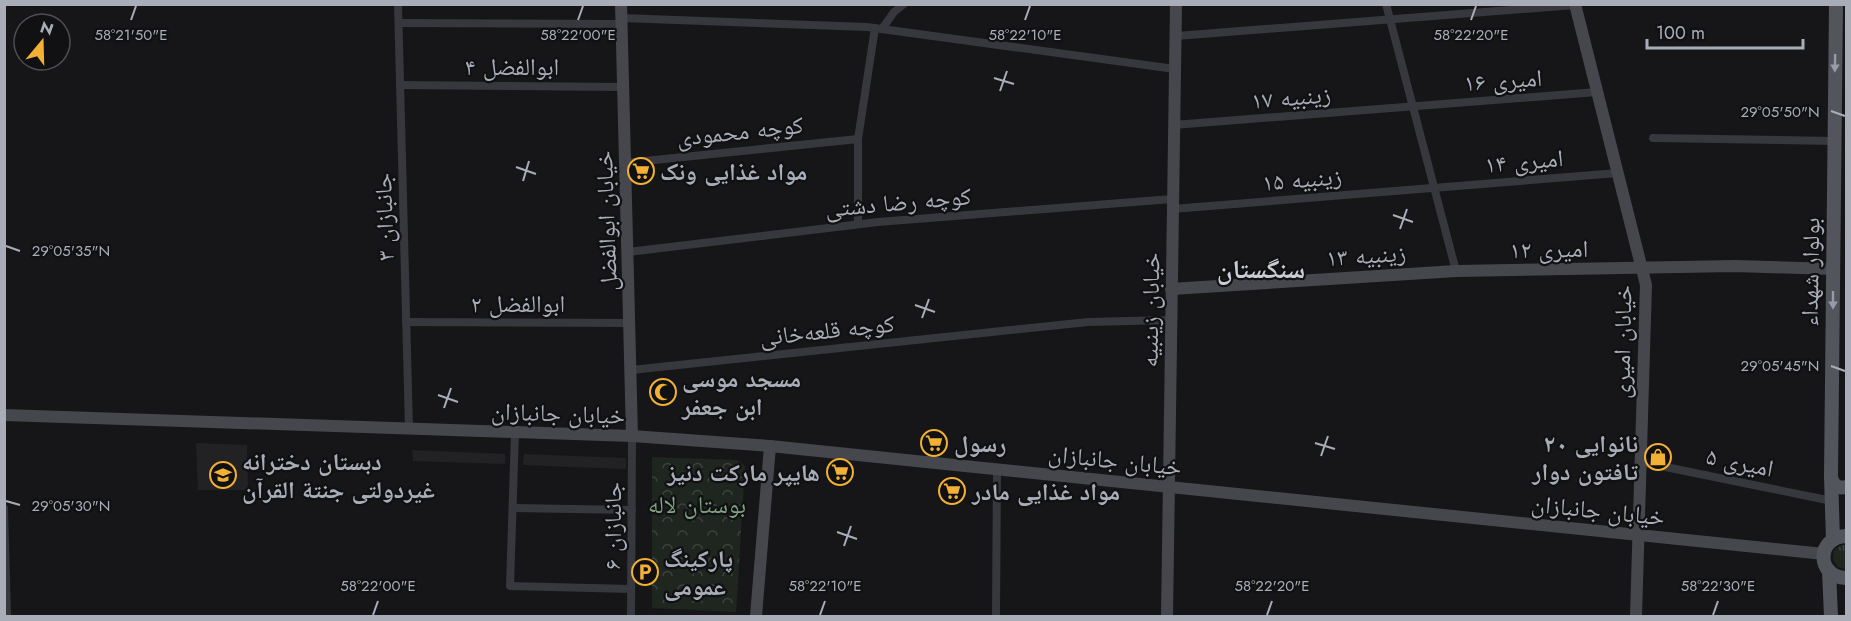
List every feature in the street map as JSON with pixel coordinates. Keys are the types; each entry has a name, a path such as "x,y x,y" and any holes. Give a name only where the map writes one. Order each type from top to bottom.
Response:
{"main road":[{"name":"بولوار شهداء","path":"1836,4 1831,476 1832,501 1840,538"},
{"path":"1831,476 1838,487 1846,487"},
{"path":"1840,538 1826,547 1825,564 1829,571 1838,577 1846,578"},
{"path":"1829,571 1831,616"}],"street":[{"name":"جانبازان ۳","path":"398,4 409,429"},
{"name":"خیابان ابوالفضل","path":"621,4 632,436"},
{"path":"858,224 858,139 879,29 904,4"},
{"name":"خیابان زینبیه","path":"1167,616 1176,4"},
{"path":"1386,4 1456,271"},
{"path":"1176,36 1575,5"},
{"name":"خیابان امیری","path":"1575,5 1647,285 1636,616"},
{"path":"399,23 622,21 879,29 1175,69"},
{"name":"ابوالفضل ۴","path":"400,85 623,87"},
{"name":"امیری ۱۶","path":"1413,106 1597,92"},
{"name":"زینبیه ۱۷","path":"1173,125 1413,106"},
{"path":"1653,138 1834,141"},
{"name":"کوچه محمودی","path":"625,163 858,139"},
{"name":"امیری ۱۴","path":"1434,188 1618,173"},
{"name":"زینبیه ۱۵","path":"1172,204 1434,188"},
{"name":"کوچه رضا دشتی","path":"628,252 858,224 1172,204"},
{"name":"امیری ۱۲","path":"1456,271 1735,266 1833,269"},
{"name":"زینبیه ۱۳","path":"1171,289 1456,271"},
{"name":"کوچه قلعه‌خانی","path":"631,370 1088,322 1171,320"},
{"name":"ابوالفضل ۲","path":"406,322 629,323"},
{"name":"خیابان جانبازان","path":"4,415 632,436 770,446 1824,554"},
{"path":"515,432 510,586 631,589"},
{"name":"جانبازان ۶","path":"631,616 632,436"},
{"path":"756,616 770,446"},
{"name":"امیری ۵","path":"1641,462 1832,501"},
{"path":"996,616 997,469"},
{"path":"4,508 7,616"},
{"path":"513,508 632,510"}],"shaded area":[{"name":"دبستان دخترانه غیردولتی جنتة القرآن","path":"196,443 247,445 248,490 198,490"},
{"path":"412,450 505,454 505,464 413,461"},
{"path":"524,454 626,458 626,469 523,465"}],"green space":[{"name":"بوستان لاله","path":"652,457 737,460 745,466 736,612 652,608"},
{"path":"1846,545 1846,569 1838,567 1833,559 1834,550"}],"place":[{"name":"مواد غذایی ونک","path":"641,171"},
{"name":"مسجد موسی ابن جعفر","path":"663,392"},
{"name":"رسول","path":"934,443"},
{"name":"نانوایی ۲۰ تافتون دوار","path":"1658,457"},
{"name":"هایپر مارکت دنیز","path":"840,472"},
{"name":"دبستان دخترانه غیردولتی جنتة القرآن","path":"223,475"},
{"name":"مواد غذایی مادر","path":"952,491"},
{"name":"پارکینگ عمومی","path":"645,572"}],"district":[{"name":"سنگستان","path":"1261,269"}]}
